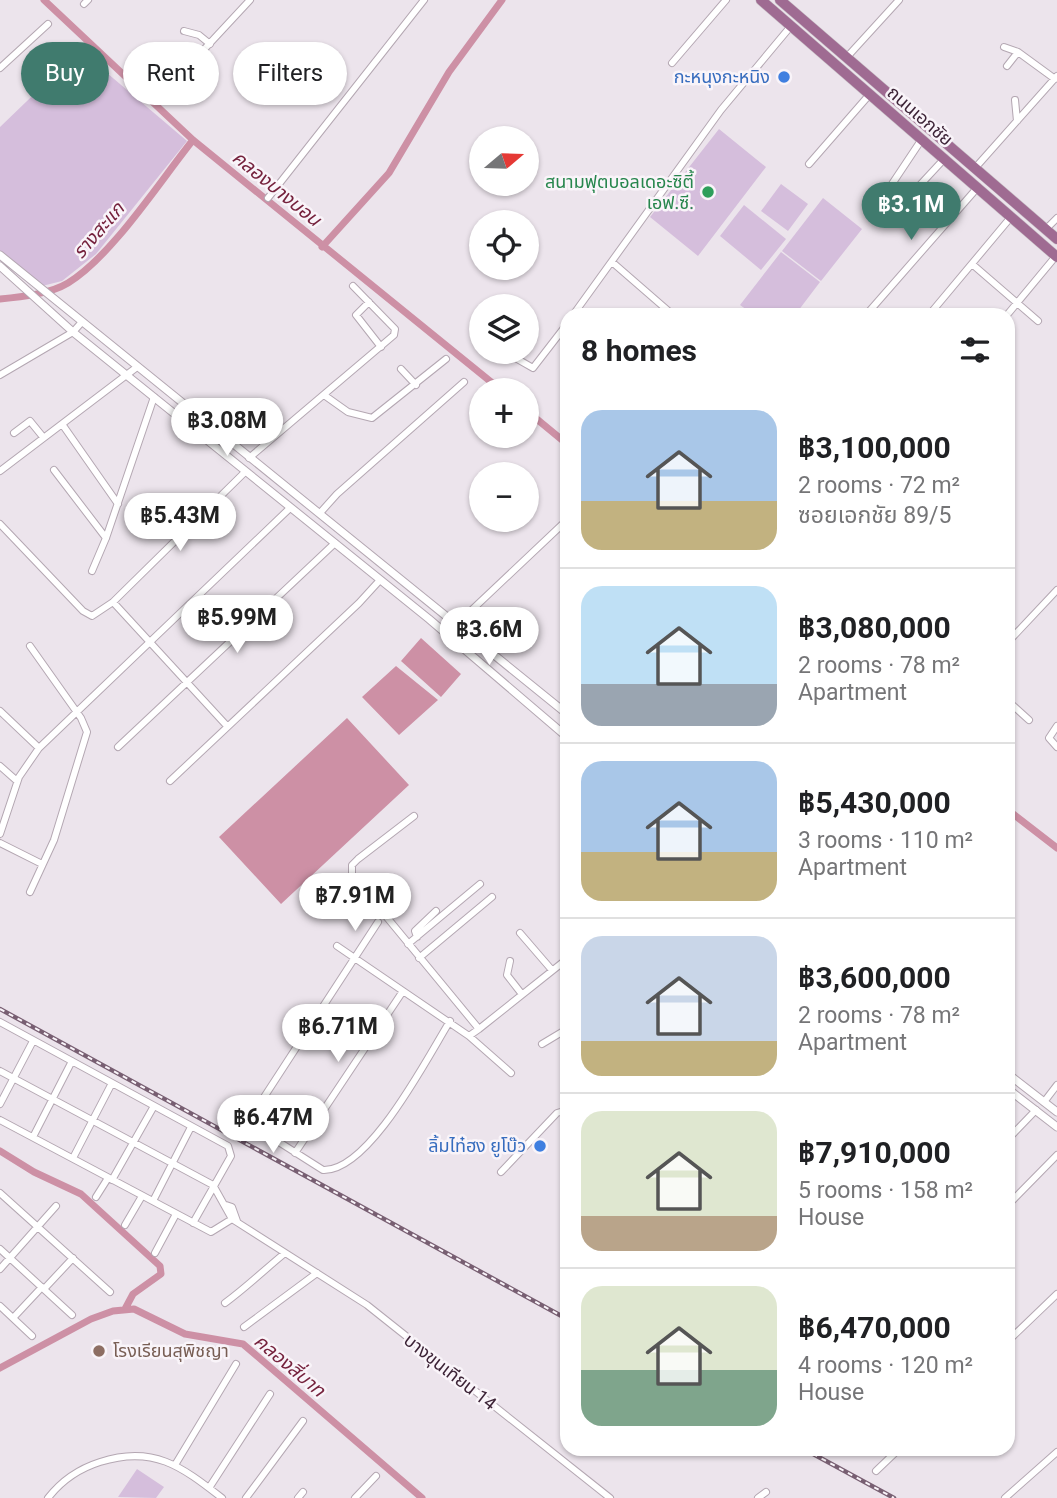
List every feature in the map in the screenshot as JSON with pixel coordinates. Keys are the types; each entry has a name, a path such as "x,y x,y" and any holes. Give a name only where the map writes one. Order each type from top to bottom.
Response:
{"main road":[{"name":"ถนนเอกชัย","path":"761,0 1057,256"},
{"name":"ถนนเอกชัย","path":"780,0 1057,239"}],"street":[{"path":"212,42 250,0"},
{"path":"269,197 424,0"},
{"path":"672,63 726,0"},
{"path":"847,57 899,0"},
{"path":"0,68 48,24"},
{"path":"578,308 721,110 791,26"},
{"path":"184,31 199,35 208,42"},
{"path":"976,167 1056,77 1018,52 1004,47"},
{"path":"1007,66 1018,52"},
{"path":"809,164 870,94"},
{"path":"1015,100 1017,121"},
{"path":"922,139 886,193 889,202 894,205 907,199 945,158"},
{"path":"872,308 978,187"},
{"path":"935,308 1012,217"},
{"path":"1046,229 1057,218"},
{"path":"0,255 560,708"},
{"path":"1013,308 1057,256"},
{"path":"612,262 665,308"},
{"path":"972,264 1038,321"},
{"path":"0,266 73,332 335,543 560,731"},
{"path":"13,278 16,268"},
{"path":"249,458 394,335 395,329 353,286"},
{"path":"43,306 47,294"},
{"path":"369,302 356,315 381,347"},
{"path":"0,375 73,332 81,323"},
{"path":"539,360 560,333"},
{"path":"324,395 348,412 372,418 446,359"},
{"path":"0,471 138,367"},
{"path":"401,369 416,385"},
{"path":"320,513 337,494 464,382"},
{"path":"92,571 106,538 154,397"},
{"path":"14,433 30,421 43,437"},
{"path":"62,424 118,504"},
{"path":"54,470 106,538"},
{"path":"0,524 88,614 98,614 245,472"},
{"path":"0,834 18,781 39,748 290,508"},
{"path":"458,623 560,527"},
{"path":"118,747 335,543"},
{"path":"170,781 380,580"},
{"path":"1015,635 1057,590"},
{"path":"113,602 227,726"},
{"path":"30,646 85,725 85,740 54,839 30,892"},
{"path":"1015,707 1029,720"},
{"path":"0,711 39,748"},
{"path":"1057,726 1049,738 1057,747"},
{"path":"0,766 18,781"},
{"path":"414,816 358,859 351,870 355,881 479,1029"},
{"path":"0,843 42,864"},
{"path":"408,944 480,884"},
{"path":"419,958 492,897"},
{"path":"416,937 416,929 436,911"},
{"path":"378,922 253,1114 253,1125 323,1170 330,1170 359,1155 406,1091 450,1021"},
{"path":"520,933 551,970"},
{"path":"337,946 450,1021 511,1073"},
{"path":"510,961 507,975 522,993"},
{"path":"470,1036 560,964"},
{"path":"295,1153 403,991"},
{"path":"0,1023 232,1151 193,1223"},
{"path":"542,1044 560,1033"},
{"path":"0,1104 33,1041"},
{"path":"33,1138 72,1061"},
{"path":"0,1071 213,1185 238,1223 211,1231 0,1120"},
{"path":"1015,1079 1057,1112"},
{"path":"73,1158 112,1083"},
{"path":"1044,1102 1057,1085"},
{"path":"1015,1094 1057,1127"},
{"path":"96,1198 134,1142 153,1106"},
{"path":"1015,1132 1036,1110"},
{"path":"501,1172 560,1112"},
{"path":"153,1201 191,1127"},
{"path":"1015,1198 1057,1156"},
{"path":"1,1195 110,1292"},
{"path":"125,1225 142,1196"},
{"path":"0,1269 56,1206"},
{"path":"155,1253 176,1214"},
{"name":"บางขุนเทียน 14","path":"238,1223 367,1305 610,1498"},
{"path":"0,1248 72,1315"},
{"path":"225,1303 259,1278 262,1272 285,1253"},
{"path":"13,1318 73,1258"},
{"path":"244,1327 317,1273"},
{"path":"1015,1334 1057,1294"},
{"path":"2,1310 32,1336"},
{"path":"175,1465 236,1364"},
{"path":"209,1488 270,1394"},
{"path":"246,1498 303,1421"},
{"path":"1005,1498 1056,1454"},
{"path":"48,1498 80,1469 110,1459 134,1455 156,1457 175,1465 219,1497"},
{"path":"876,1471 892,1456"},
{"path":"355,1498 376,1476"},
{"path":"758,1498 766,1492"}],"shaded area":[{"path":"109,75 123,87 123,105 145,105 187,141 96,254 62,281 42,286 0,252 0,127 23,105 109,105"},
{"name":"สนามฟุตบอลเดอะซิตี้ เอฟ.ซี.","path":"719,129 766,167 698,256 650,217"},
{"path":"781,184 808,204 788,231 761,211"},
{"path":"823,198 862,229 821,281 782,251"},
{"path":"744,205 786,239 761,270 720,236"},
{"path":"781,252 820,282 800,308 744,308 740,305"},
{"path":"421,638 461,674 441,697 401,661"},
{"path":"396,666 438,700 399,735 362,697"},
{"path":"347,718 409,785 281,904 219,837"},
{"path":"137,1469 164,1487 156,1498 118,1497"}],"waterway":[{"name":"คลองบางบอน","path":"44,0 193,140 486,378"},
{"path":"322,247 389,173 449,72 502,0"},
{"name":"รางสะแก","path":"0,299 53,290 85,271 135,217 193,140"},
{"name":"คลองบางบอน","path":"539,421 560,438"},
{"name":"คลองบางบอน","path":"1015,815 1057,848"},
{"path":"0,1151 34,1172 81,1194 160,1266 161,1274 133,1294 125,1309"},
{"name":"คลองสี่บาท","path":"0,1368 91,1319 113,1311 134,1309 185,1334 243,1344 422,1498"}],"railway":[{"path":"0,1009 560,1315"},
{"path":"817,1456 894,1498"}],"place":[{"name":"กะหนุงกะหนิง","path":"784,77"},
{"name":"สนามฟุตบอลเดอะซิตี้ เอฟ.ซี.","path":"708,192"},
{"name":"ลิ้มไท๋ฮง ยูโบ๊ว","path":"540,1146"},
{"name":"โรงเรียนสุพิชญา","path":"99,1351"}]}
